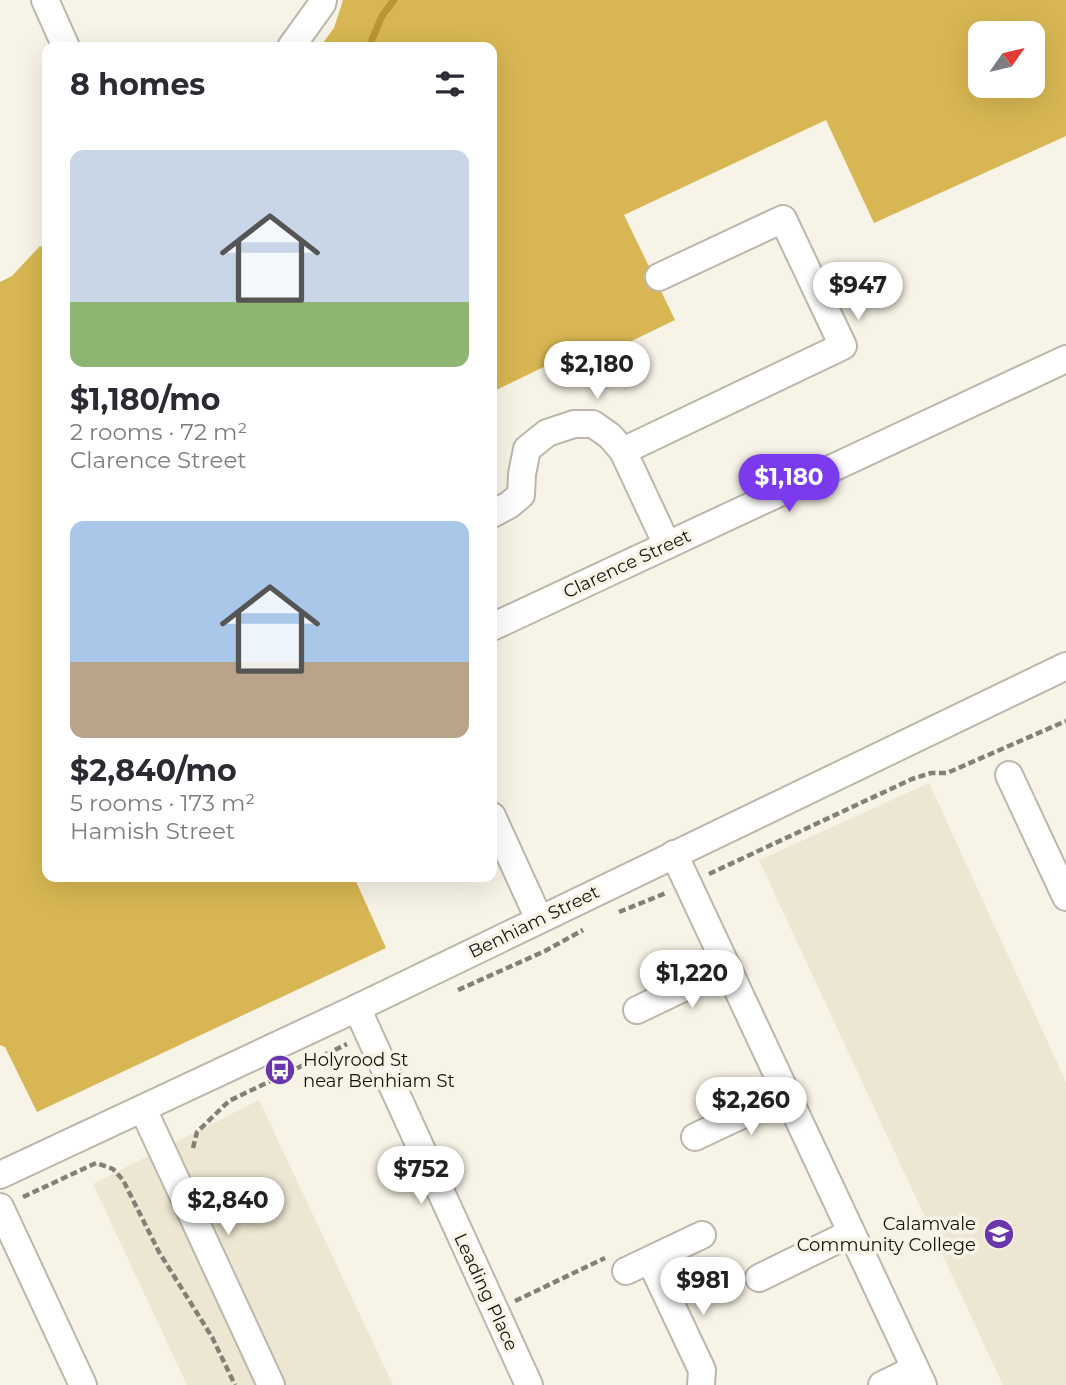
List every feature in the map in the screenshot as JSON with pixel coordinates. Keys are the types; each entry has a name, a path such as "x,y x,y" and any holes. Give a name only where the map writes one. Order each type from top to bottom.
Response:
{"street":[{"path":"45,0 64,42"},
{"path":"294,42 323,0"},
{"path":"623,450 844,346 783,219 659,276"},
{"name":"Clarence Street","path":"497,624 1066,359"},
{"path":"497,511 521,495 527,449 547,433 574,424 593,424 623,450 667,545"},
{"name":"Benhiam Street","path":"0,1175 357,1008 1065,669"},
{"path":"1009,775 1066,897"},
{"path":"497,827 540,919"},
{"path":"674,854 919,1377 882,1385"},
{"path":"637,1010 727,967"},
{"name":"Leading Place","path":"357,1008 529,1385"},
{"path":"695,1137 786,1094"},
{"path":"143,1109 271,1385"},
{"path":"0,1208 83,1385"},
{"path":"759,1278 851,1233"},
{"path":"626,1271 702,1235"},
{"path":"650,1260 702,1370 701,1385"}],"path":[{"path":"611,916 687,884 912,779 947,772 1066,721"},
{"path":"458,990 545,951 588,927"},
{"path":"193,1148 197,1132 229,1101 369,1034"},
{"path":"0,1208 96,1163 113,1169 123,1181 159,1252 212,1337 235,1385"},
{"path":"495,1311 618,1252 626,1271"}],"shaded area":[{"path":"343,0 1066,0 1066,136 874,223 826,120 624,215 675,320 609,352 585,347 497,390 497,42 324,42 334,28"},
{"path":"42,247 42,882 356,882 386,948 37,1112 5,1047 0,1045 0,282 12,276"},
{"name":"Calamvale Community College","path":"929,783 1066,1082 1066,1385 1003,1385 759,860"},
{"path":"259,1100 393,1385 187,1385 93,1184"}],"waterway":[{"path":"371,42 382,16 394,0"}],"place":[{"name":"Holyrood St near Benhiam St","path":"280,1070"},
{"name":"Calamvale Community College","path":"999,1234"}]}
